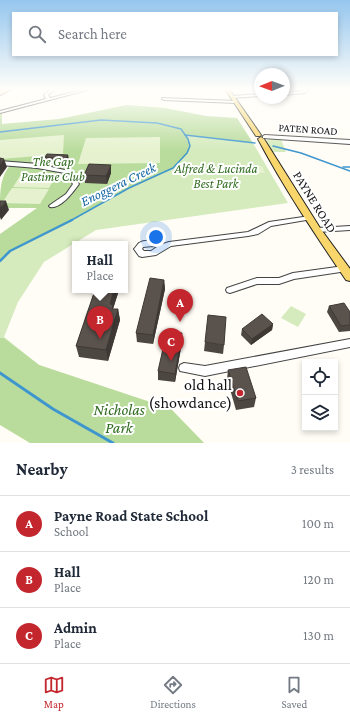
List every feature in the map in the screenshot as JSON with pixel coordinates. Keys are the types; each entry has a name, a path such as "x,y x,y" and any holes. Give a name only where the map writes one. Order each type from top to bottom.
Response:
{"main road":[{"name":"PAYNE ROAD","path":"242,110 262,137 272,159 317,230 350,277"}],"street":[{"name":"PATEN ROAD","path":"262,137 350,142"},
{"path":"0,163 38,166 67,172 76,184 68,195 52,206"},
{"path":"166,246 248,234 255,232 269,224 310,218"},
{"path":"317,230 350,228"},
{"path":"230,290 257,281 279,281 293,276 344,269"},
{"path":"184,368 205,371 350,344"}],"green space":[{"name":"The Gap Pastime Club","path":"104,110 174,110 206,116 237,118 253,143 186,135 190,146 187,153 173,168 129,188 10,251 0,261 0,234 37,208 0,208 3,177 9,166 14,162 0,161 0,114 2,114 2,124 59,119"},
{"path":"64,135 63,154 0,159 0,140"},
{"name":"Alfred & Lucinda Best Park","path":"185,135 253,143 288,203 96,230 78,241 72,241 72,245 44,262 18,302 4,337 39,365 171,409 204,443 0,373 0,261 10,251 129,188 173,168 188,139"},
{"path":"160,137 160,163 78,164 86,138"},
{"path":"269,138 281,139 286,152 271,152 266,141"},
{"path":"231,166 262,166 265,173 233,174"},
{"path":"22,173 57,174 49,188 13,187"},
{"path":"12,188 49,189 40,204 2,203"},
{"path":"291,306 306,314 298,327 281,318"},
{"name":"Nicholas Park","path":"0,338 4,338 39,365 171,409 204,443 30,443 0,425"}],"building":[{"path":"47,154 68,155 65,160 45,157"},
{"path":"0,158 4,159 0,165"},
{"path":"89,164 111,165 106,176 84,175"},
{"path":"0,201 6,201 0,208"},
{"path":"150,278 164,280 153,335 136,333"},
{"path":"94,293 113,293 110,304 113,305 112,309 118,309 106,350 76,346"},
{"path":"344,303 350,312 350,325 341,326 329,306"},
{"path":"262,314 273,324 252,339 242,329"},
{"path":"208,315 226,317 224,345 205,342"},
{"path":"167,331 182,333 175,374 158,371"},
{"path":"246,367 256,398 238,401 228,370"}],"waterway":[{"name":"Enoggera Creek","path":"0,132 101,120 157,123 181,129 185,135"},
{"name":"Enoggera Creek","path":"70,221 129,188 173,168 187,153 190,146 185,135"},
{"path":"185,135 255,143"},
{"path":"273,146 301,153 350,171"},
{"path":"343,167 350,167"},
{"name":"Enoggera Creek","path":"0,261 10,251 70,221"},
{"name":"Enoggera Creek","path":"0,373 53,409 113,443"}],"place":[{"name":"Payne Road State School","path":"180,322"},
{"name":"Hall","path":"100,339"},
{"name":"Admin","path":"171,361"},
{"name":"old hall (showdance)","path":"240,393"}]}
